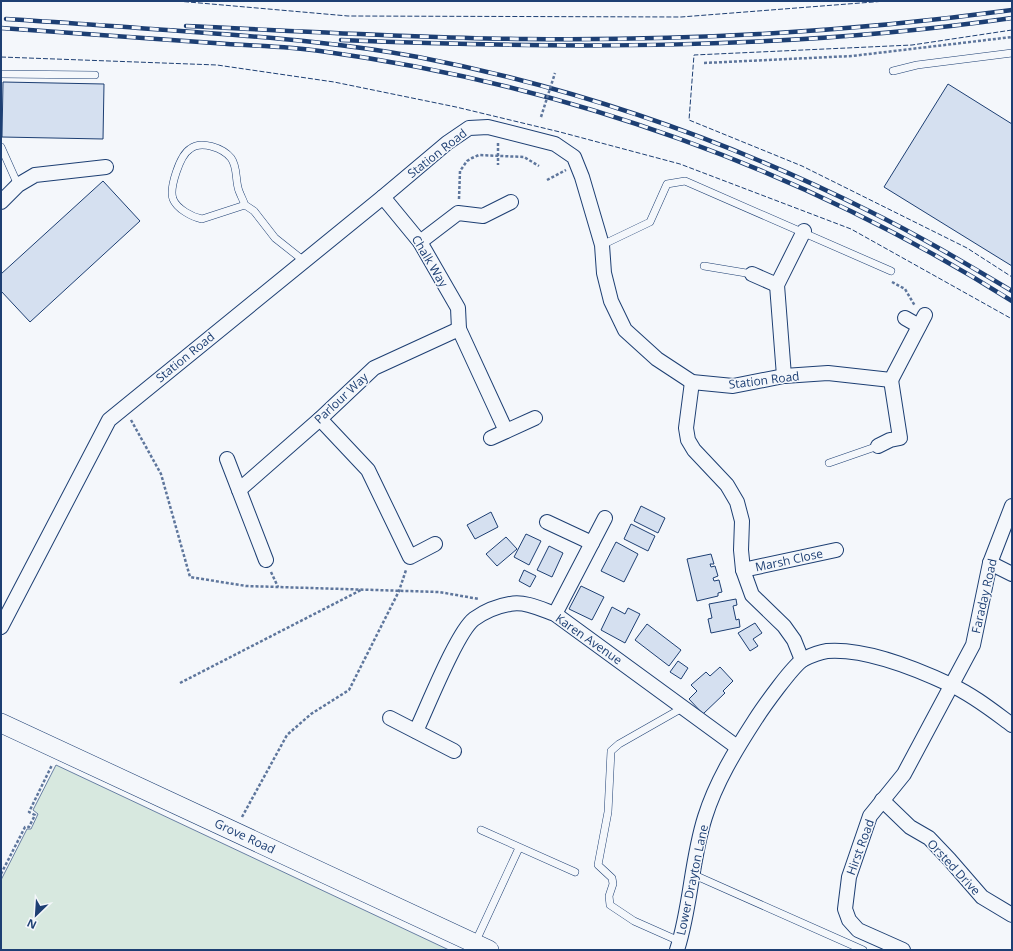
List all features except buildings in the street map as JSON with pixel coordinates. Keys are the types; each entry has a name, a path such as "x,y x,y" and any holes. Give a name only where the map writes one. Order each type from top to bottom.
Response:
{"street":[{"name":"Station Road","path":"1,627 109,420 447,143 469,128 488,127 555,144 574,157 602,245 604,273 611,301 625,330 657,359 692,382 733,386 784,376 828,373 891,380"},
{"path":"3,196 35,175 106,167"},
{"name":"Chalk Way","path":"383,197 420,242 458,308 458,329"},
{"path":"420,242 458,213 483,216 511,202"},
{"path":"784,376 777,285 804,231"},
{"path":"752,274 777,285"},
{"path":"878,446 890,440 900,438 891,380 922,321 904,318"},
{"path":"458,329 506,432"},
{"name":"Parlour Way","path":"239,490 320,419 374,368 458,329"},
{"path":"692,382 686,428 688,440 694,450 727,485 737,502 742,521 742,570 752,595 784,626 794,640 802,660"},
{"path":"491,438 535,418"},
{"path":"320,419 368,470 410,556 435,544"},
{"path":"227,459 266,560"},
{"name":"Faraday Road","path":"952,685 973,645 990,563 1012,506"},
{"path":"555,614 605,518"},
{"path":"547,522 592,543"},
{"name":"Marsh Close","path":"742,570 836,550"},
{"path":"990,563 1012,574"},
{"name":"Karen Avenue","path":"416,731 460,638 472,620 488,611 511,604 530,605 555,614 685,707 737,747"},
{"name":"Lower Drayton Lane","path":"678,946 688,911 692,874 705,817 716,786 737,747 767,701 802,660 824,652 855,653 894,662 952,685 1012,725"},
{"name":"Hirst Road","path":"903,950 858,930 849,920 844,909 851,870 870,816 904,774 952,685"},
{"path":"390,718 454,751"},
{"name":"Grove Road","path":"1,723 482,947"},
{"name":"Orsted Drive","path":"882,800 910,827 929,838 982,897 1012,915"}],"lane":[{"path":"893,71 917,65 1012,53"},
{"path":"1,74 95,75"},
{"path":"245,205 202,219 197,218 183,210 173,200 172,194 177,169 185,153 191,147 200,145 212,147 227,154 233,162 239,191 245,205 254,211 275,238 304,261"},
{"path":"1,147 18,185"},
{"path":"602,245 650,222 667,184 685,181 804,231 892,271"},
{"path":"704,266 752,274"},
{"path":"829,463 878,446"},
{"path":"678,946 634,921 610,905 609,896 613,884 612,878 598,865 608,812 611,751 619,744 685,707"},
{"path":"481,830 576,872"},
{"path":"482,947 519,848"},
{"path":"692,874 863,950"}],"path":[{"path":"704,63 852,56 1012,37"},
{"path":"541,118 555,73"},
{"path":"498,129 498,165"},
{"path":"458,213 460,171 466,161 479,155 524,157 539,166"},
{"path":"547,180 577,164"},
{"path":"892,271 887,279 905,289 922,321"},
{"path":"124,408 161,474 190,577 246,586 439,592 482,599"},
{"path":"234,831 287,735 311,714 349,690 399,591 410,556"},
{"path":"180,683 361,589"},
{"path":"1,874 25,827 29,826 35,815 29,812 60,750"}],"shaded area":[{"path":"56,765 449,950 1,950 1,880 27,829 31,829 38,814 33,810"}],"railway":[{"path":"186,26 356,34 526,39 709,37 769,34 891,24 1012,10"},
{"path":"341,40 509,45 677,44 845,36 929,29 1012,18"},
{"path":"6,19 287,39 339,45 418,57 476,69 534,84 591,100 648,119 705,139 760,161 815,185 887,220 1012,291"},
{"path":"1,28 307,49 412,66 502,85 592,110 680,139 766,173 850,211 932,254 1012,301"}],"fence":[{"path":"177,1 348,16 681,17 886,1"},
{"path":"1012,30 912,45 694,55 689,120 802,166 967,248 1012,277"},
{"path":"1,57 217,65 334,82 456,107 560,132 680,164 851,229 1012,319"}]}
